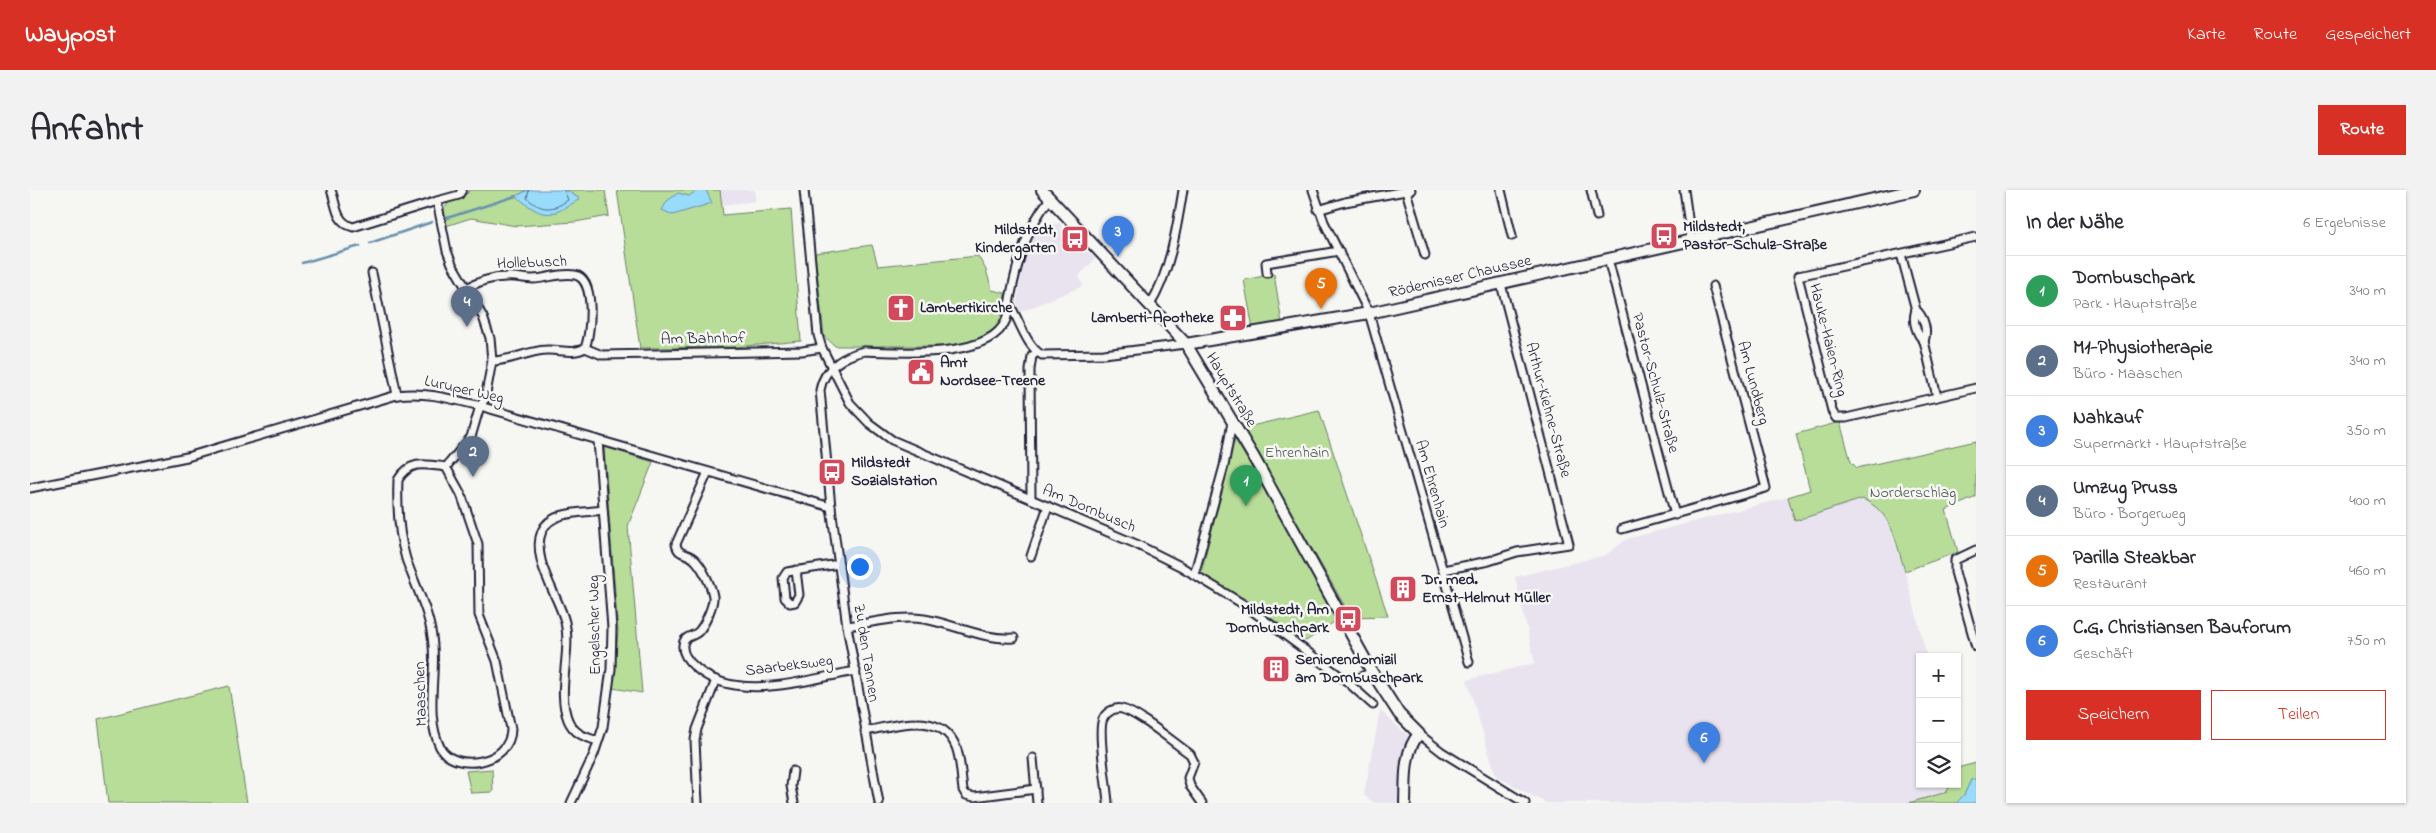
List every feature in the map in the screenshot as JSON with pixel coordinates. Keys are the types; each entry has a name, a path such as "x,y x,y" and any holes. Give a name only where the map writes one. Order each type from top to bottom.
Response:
{"street":[{"path":"331,190 339,218 346,225 353,227 437,202 459,194 462,190"},
{"name":"Am Dornbusch","path":"804,190 818,335 831,368 850,403 869,423 892,440 1136,544 1194,575 1243,604 1344,679 1373,705"},
{"name":"Hauptstraße","path":"1042,190 1049,200 1186,344 1253,456 1372,672 1399,714 1419,734"},
{"path":"1150,305 1156,296 1169,258 1183,190"},
{"name":"Am Ehrenhain","path":"1313,190 1318,210 1369,313 1469,662"},
{"path":"1318,210 1345,202 1409,190 1425,255"},
{"path":"1501,190 1512,236"},
{"path":"1591,190 1597,216"},
{"path":"1684,190 1690,239"},
{"name":"Rödemisser Chaussee","path":"1186,344 1369,313 1690,239 1914,190"},
{"path":"831,507 820,390 822,378 831,368 846,358 864,351 950,351 967,348 982,342 1000,330 1006,320 1020,257 1028,235 1036,216 1049,200"},
{"path":"437,202 447,251 483,317 490,338 492,361 484,399 480,406 471,437 446,467"},
{"name":"Hauke-Haien-Ring","path":"1976,237 1798,276 1832,411 1836,418 1846,418 1976,388"},
{"path":"1267,273 1266,263 1339,251"},
{"path":"1901,254 1916,310 1914,317 1919,337 1924,341 1937,396"},
{"name":"Pastor-Schulz-Straße","path":"1608,259 1675,515"},
{"path":"372,273 397,395"},
{"name":"Hollebusch","path":"466,288 494,278 530,279 564,275 580,276 586,283 590,298 588,340 585,348"},
{"name":"Arthur-Kiehne-Straße","path":"1443,570 1489,561 1517,552 1569,544 1501,284"},
{"name":"Am Lundberg","path":"1675,515 1766,488 1713,286"},
{"path":"1009,304 1036,353 1042,355 1104,354 1186,344"},
{"path":"492,361 508,360 546,350 573,351 585,348"},
{"name":"Am Bahnhof","path":"585,348 602,355 802,351 822,348"},
{"path":"1031,499 1030,370 1032,356 1036,353"},
{"name":"Luruper Weg","path":"30,488 95,477 187,457 397,395 415,392 480,406 831,507"},
{"path":"1194,575 1222,475 1232,422"},
{"name":"Engelscher Weg","path":"571,803 582,783 598,741 607,706 611,669 612,628 598,440"},
{"name":"Maaschen","path":"420,463 446,467 455,480 461,494 478,544 479,615 497,660 511,729 511,738 499,755 476,762 459,761 448,756 441,749 432,707 433,638 421,595 402,545 398,480 410,466 420,463"},
{"name":"Saarbeksweg","path":"708,472 676,544 677,550 681,554 691,556 697,562 712,590 713,599 699,631 685,639 684,653 688,662 701,673 716,680 749,687 856,671"},
{"path":"1031,556 1048,506"},
{"name":"Zu den Tannen","path":"831,507 847,626 879,803"},
{"path":"598,741 574,731 568,720 565,705 565,622 546,575 540,541 542,531 552,519 561,515 603,510"},
{"path":"1622,529 1675,515"},
{"path":"1975,642 1955,572 1955,560 1976,550"},
{"path":"796,570 839,564"},
{"path":"847,626 910,618 924,619 996,639 1014,638"},
{"path":"1344,679 1359,678 1372,672"},
{"path":"698,803 695,740 697,729 716,680"},
{"path":"1108,803 1101,734 1102,719 1108,712 1122,709 1134,715 1190,754 1194,762 1188,778 1202,803"},
{"path":"865,731 917,722 939,727 955,746 963,790 966,796 974,798 1036,789"},
{"path":"1405,803 1408,754 1419,734 1442,752 1525,803"},
{"path":"1033,758 1037,803"},
{"path":"793,771 791,786 794,803"}],"shaded area":[{"path":"720,190 755,190 755,201 722,205"},
{"path":"1061,223 1062,234 1068,233 1081,248 1096,258 1079,276 1083,286 1020,312 1017,302 1026,247 1037,226"},
{"path":"1788,497 1795,520 1862,499 1875,505 1886,516 1905,571 1926,653 1916,653 1916,788 1948,788 1947,792 1908,803 1546,803 1496,776 1467,680 1535,663 1515,577 1606,555 1627,539"},
{"path":"1380,711 1414,741 1405,803 1374,803 1364,795"}],"green space":[{"path":"469,190 528,190 516,196 580,199 566,190 605,190 609,216 575,222 516,226 471,218 446,226 444,209 449,202 468,193"},
{"path":"617,190 720,190 723,215 791,209 801,341 735,347 640,348"},
{"path":"872,245 878,266 978,256 986,270 992,290 1005,293 1002,315 996,330 983,339 961,346 835,346 824,336 815,253"},
{"path":"1274,274 1282,323 1253,329 1244,280"},
{"name":"Ehrenhain","path":"1319,410 1388,616 1351,617 1243,428"},
{"name":"Norderschlag","path":"1840,422 1851,462 1857,468 1976,441 1976,497 1946,510 1958,552 1905,571 1895,538 1887,520 1872,505 1862,499 1795,521 1788,497 1810,490 1796,434"},
{"path":"1235,439 1340,618 1306,641 1201,573"},
{"path":"604,447 653,462 628,526 642,693 613,688 618,632"},
{"path":"229,686 247,803 108,803 98,719"},
{"path":"1976,763 1976,779 1971,780 1964,795 1956,803 1908,803 1947,792 1948,788 1961,788 1961,767"},
{"path":"492,769 493,792 471,793 466,771"}],"water":[{"path":"528,190 566,190 580,199 554,213 541,213 516,196"},
{"path":"698,190 706,190 712,203 673,215 662,210 667,201 678,193 689,196"},
{"path":"1976,779 1976,803 1956,803 1964,795 1971,780"}],"waterway":[{"path":"447,218 516,196"},
{"path":"370,243 432,222"},
{"path":"302,263 360,246"}],"place":[{"name":"Mildstedt, Pastor-Schulz-Straße","path":"1664,236"},
{"name":"Mildstedt, Kindergarten","path":"1075,239"},
{"name":"Nahkauf","path":"1118,257"},
{"name":"Lambertikirche","path":"901,308"},
{"name":"Parilla Steakbar","path":"1321,309"},
{"name":"Lamberti-Apotheke","path":"1233,318"},
{"name":"Umzug Pruss","path":"467,327"},
{"name":"Amt Nordsee-Treene","path":"921,372"},
{"name":"Mildstedt Sozialstation","path":"832,472"},
{"name":"M1-Physiotherapie","path":"473,477"},
{"name":"Dornbuschpark","path":"1246,506"},
{"name":"Dr. med. Ernst-Helmut Müller","path":"1403,589"},
{"name":"Mildstedt, Am Dornbuschpark","path":"1348,619"},
{"name":"Seniorendomizil am Dornbuschpark","path":"1276,669"},
{"name":"C.G. Christiansen Bauforum","path":"1704,763"}]}
